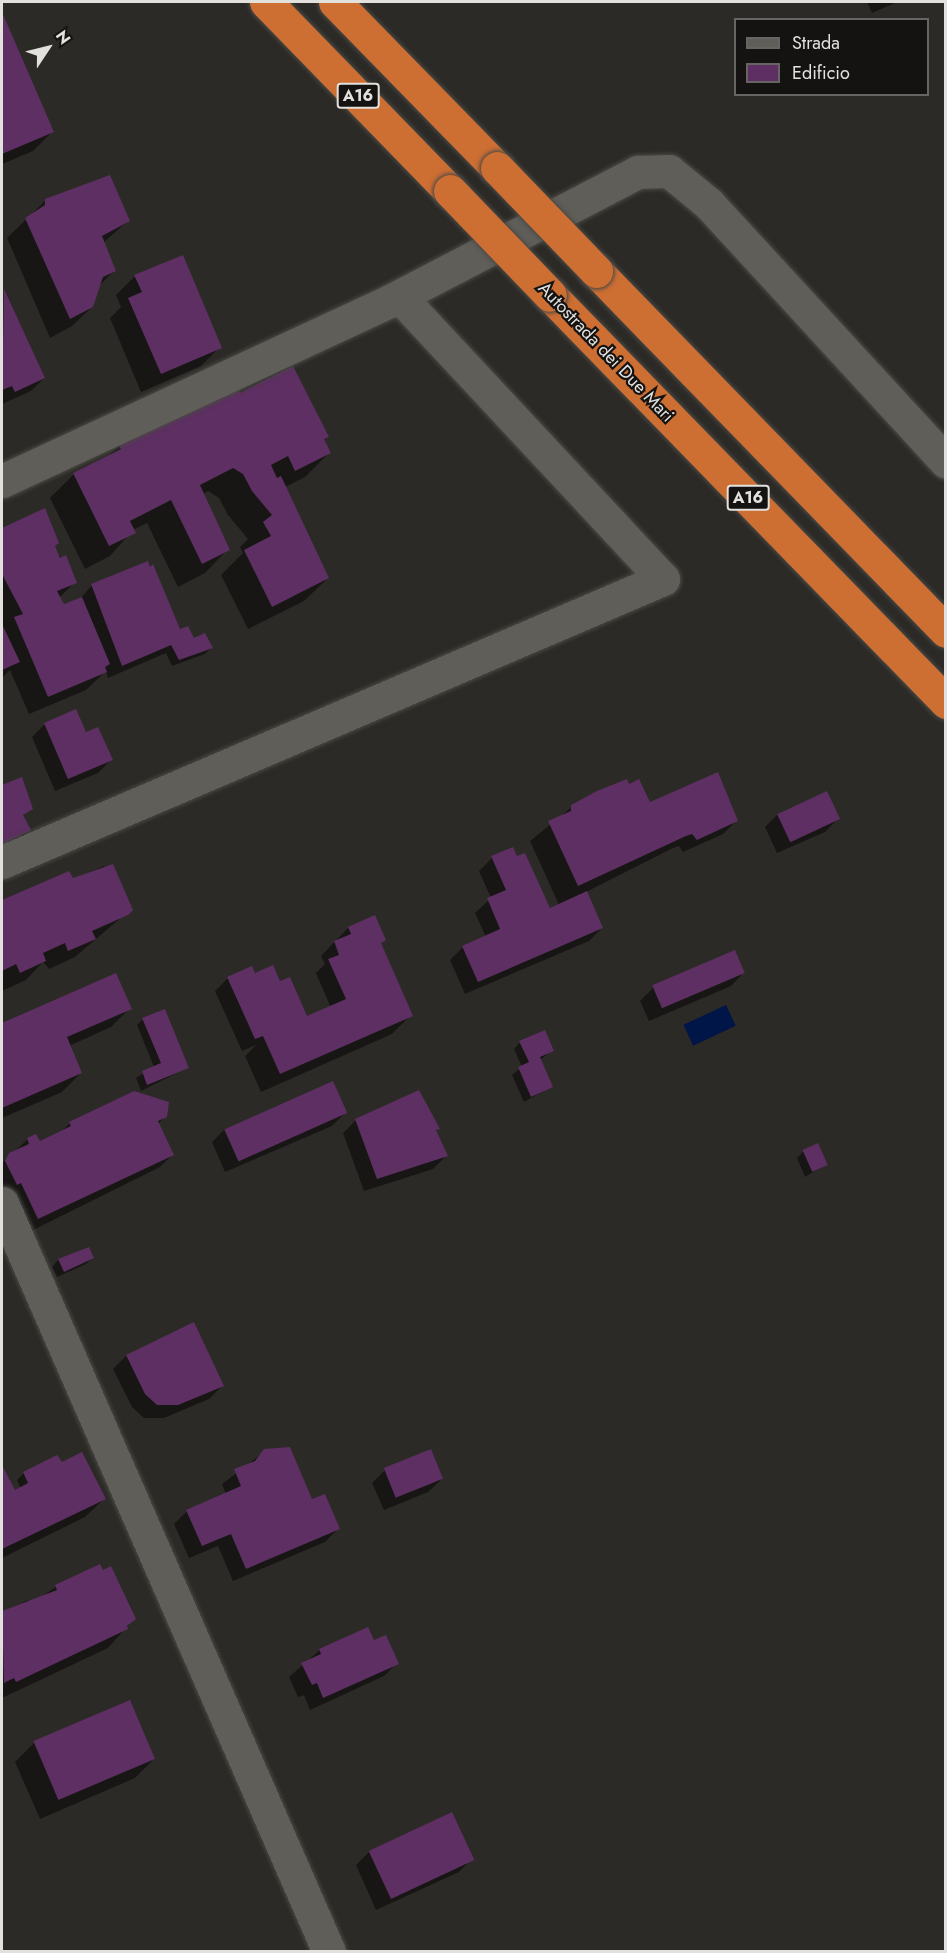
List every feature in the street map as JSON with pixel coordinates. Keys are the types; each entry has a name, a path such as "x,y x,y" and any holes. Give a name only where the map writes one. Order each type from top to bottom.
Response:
{"highway":[{"name":"Autostrada dei Due Mari","path":"266,2 945,702"},
{"name":"A16","path":"335,2 945,631"}],"street":[{"path":"2,481 400,297 638,172 669,171 709,204 945,462"},
{"path":"2,862 663,579 400,297"},
{"path":"2,1203 329,1952"}],"water":[{"path":"726,1005 736,1026 693,1046 683,1025"}],"building":[{"path":"2,12 54,132 2,154"},
{"path":"110,175 130,221 102,236 116,271 103,277 93,307 70,319 25,218 45,205 45,199"},
{"path":"183,255 222,348 161,374 128,298 142,292 134,275"},
{"path":"4,289 45,378 15,392 12,386 2,390"},
{"path":"293,366 329,437 324,439 331,453 295,471 288,456 271,465 277,478 281,476 329,578 272,607 244,550 271,536 263,522 272,515 252,491 243,474 233,468 200,485 230,550 202,564 171,500 130,521 136,533 109,546 73,473 121,449 118,444 236,385 240,393"},
{"path":"45,508 59,543 55,546 60,558 66,555 77,583 57,591 64,604 82,597 110,664 105,667 107,672 48,697 14,617 23,614 2,574 2,528"},
{"path":"148,561 150,567 153,564 180,629 188,626 194,638 205,633 213,648 179,660 171,645 122,666 91,584"},
{"path":"2,624 20,662 2,670"},
{"path":"76,709 86,732 98,727 113,760 68,779 44,723"},
{"path":"718,772 738,821 697,840 692,834 686,836 578,886 548,821 571,811 571,805 597,791 627,779 629,784 639,779 650,802"},
{"path":"22,777 33,809 23,815 31,830 2,845 2,785"},
{"path":"827,791 840,819 790,842 777,814"},
{"path":"513,847 517,856 525,853 550,908 587,891 603,928 478,982 462,946 500,929 487,898 506,890 491,856"},
{"path":"113,864 133,910 128,915 92,931 96,939 68,951 65,943 43,953 46,961 20,973 16,964 2,971 2,900 69,871 73,878"},
{"path":"375,915 386,940 381,943 413,1016 280,1074 263,1036 255,1039 227,977 252,966 255,973 273,965 280,981 290,977 307,1016 346,999 328,959 339,955 334,941 351,934 348,927"},
{"path":"735,950 745,973 662,1008 652,985"},
{"path":"116,973 132,1009 67,1037 82,1073 2,1108 2,1023"},
{"path":"165,1009 189,1068 147,1085 142,1071 161,1063 142,1018"},
{"path":"545,1030 554,1051 540,1057 553,1087 531,1097 518,1067 529,1062 519,1041"},
{"path":"333,1081 347,1113 239,1161 224,1129"},
{"path":"419,1090 440,1129 436,1130 448,1156 377,1179 355,1119"},
{"path":"134,1091 169,1102 167,1117 158,1121 174,1155 38,1219 21,1183 17,1185 5,1161 9,1153 29,1144 27,1138 36,1134 40,1141 71,1126 69,1122"},
{"path":"818,1143 828,1165 812,1172 802,1150"},
{"path":"89,1247 94,1258 64,1272 58,1259"},
{"path":"194,1322 224,1386 178,1405 157,1405 145,1394 126,1355"},
{"path":"290,1447 312,1499 325,1494 340,1529 246,1569 231,1534 202,1546 186,1510 241,1486 234,1469 255,1461 264,1449"},
{"path":"431,1449 443,1479 396,1498 384,1468"},
{"path":"82,1452 106,1499 2,1549 2,1465 15,1490 28,1483 23,1472 57,1455 62,1462"},
{"path":"100,1564 103,1570 111,1566 136,1619 127,1626 128,1629 16,1682 14,1678 4,1683 2,1611 57,1590 55,1585"},
{"path":"368,1627 374,1640 386,1635 399,1664 323,1698 317,1683 312,1685 301,1663 321,1654 319,1649"},
{"path":"130,1700 155,1759 58,1800 33,1741"},
{"path":"452,1812 474,1860 391,1899 369,1851"}]}
